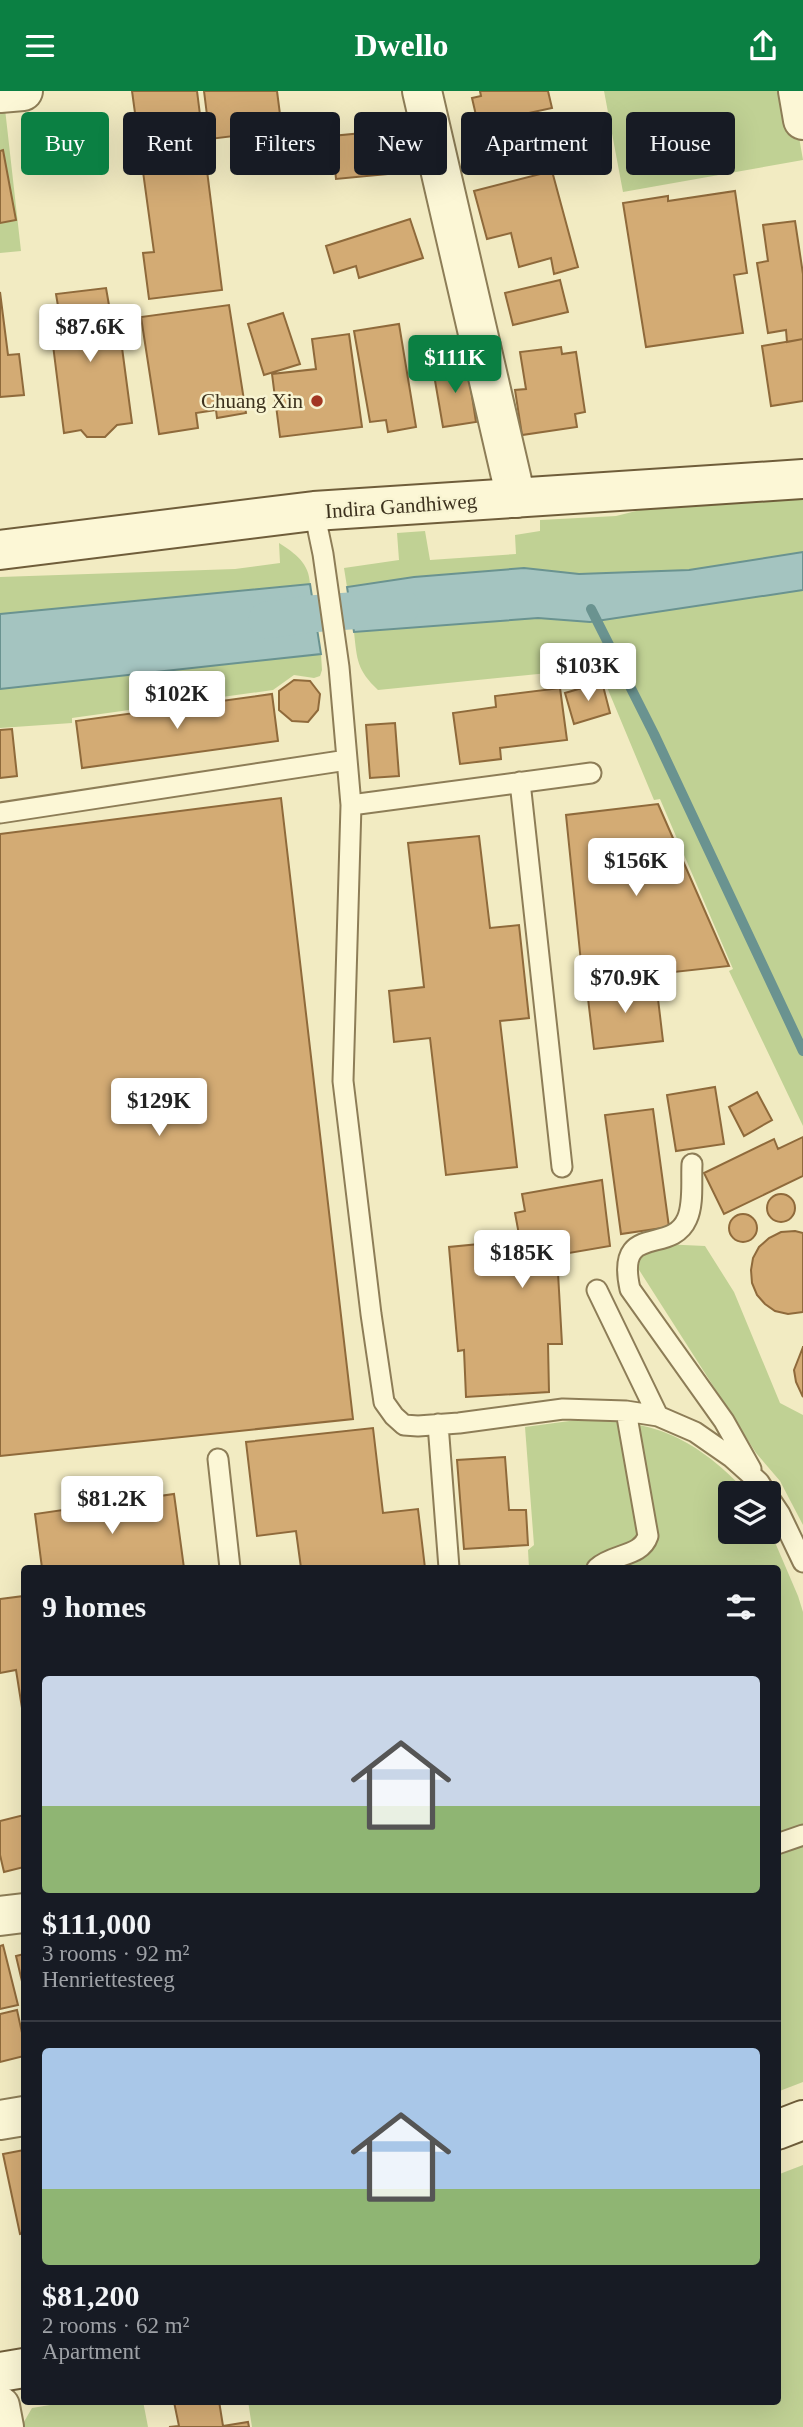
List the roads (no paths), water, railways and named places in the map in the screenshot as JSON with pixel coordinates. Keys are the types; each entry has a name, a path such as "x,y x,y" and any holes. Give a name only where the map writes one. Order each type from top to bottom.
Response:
{"main road":[{"path":"0,93 23,91"},
{"path":"422,91 516,499"},
{"path":"798,91 803,120"},
{"name":"Indira Gandhiweg","path":"0,550 314,511 803,479"},
{"path":"0,1916 21,1913"},
{"path":"0,2120 21,2116"},
{"path":"781,2128 803,2120"},
{"path":"0,2372 21,2368"},
{"path":"0,2406 4,2427"}],"lane":[{"path":"314,511 339,667 351,805 343,1081 384,1402 404,1425 438,1424 563,1409 626,1411 658,1416 695,1432 731,1457 755,1481"},
{"path":"0,813 348,760"},
{"path":"351,805 591,773"},
{"path":"520,782 562,1167"},
{"path":"692,1164 689,1217 683,1227 633,1250 629,1255 626,1272 630,1289 724,1421 759,1481"},
{"path":"597,1290 658,1416"},
{"path":"600,1565 607,1559 634,1553 646,1543 648,1536 626,1411"},
{"path":"438,1424 449,1565"},
{"path":"218,1459 230,1565"},
{"path":"781,1516 803,1562"},
{"path":"781,1842 803,1835"}],"water":[{"path":"803,552 803,590 590,622 538,618 354,632 347,587 414,577 524,568 579,574 689,570"},
{"path":"310,584 321,654 0,689 0,614"}],"waterway":[{"path":"267,620 401,607"},
{"path":"591,609 654,734 803,1051"}],"place":[{"name":"Chuang Xin","path":"317,401"}]}
